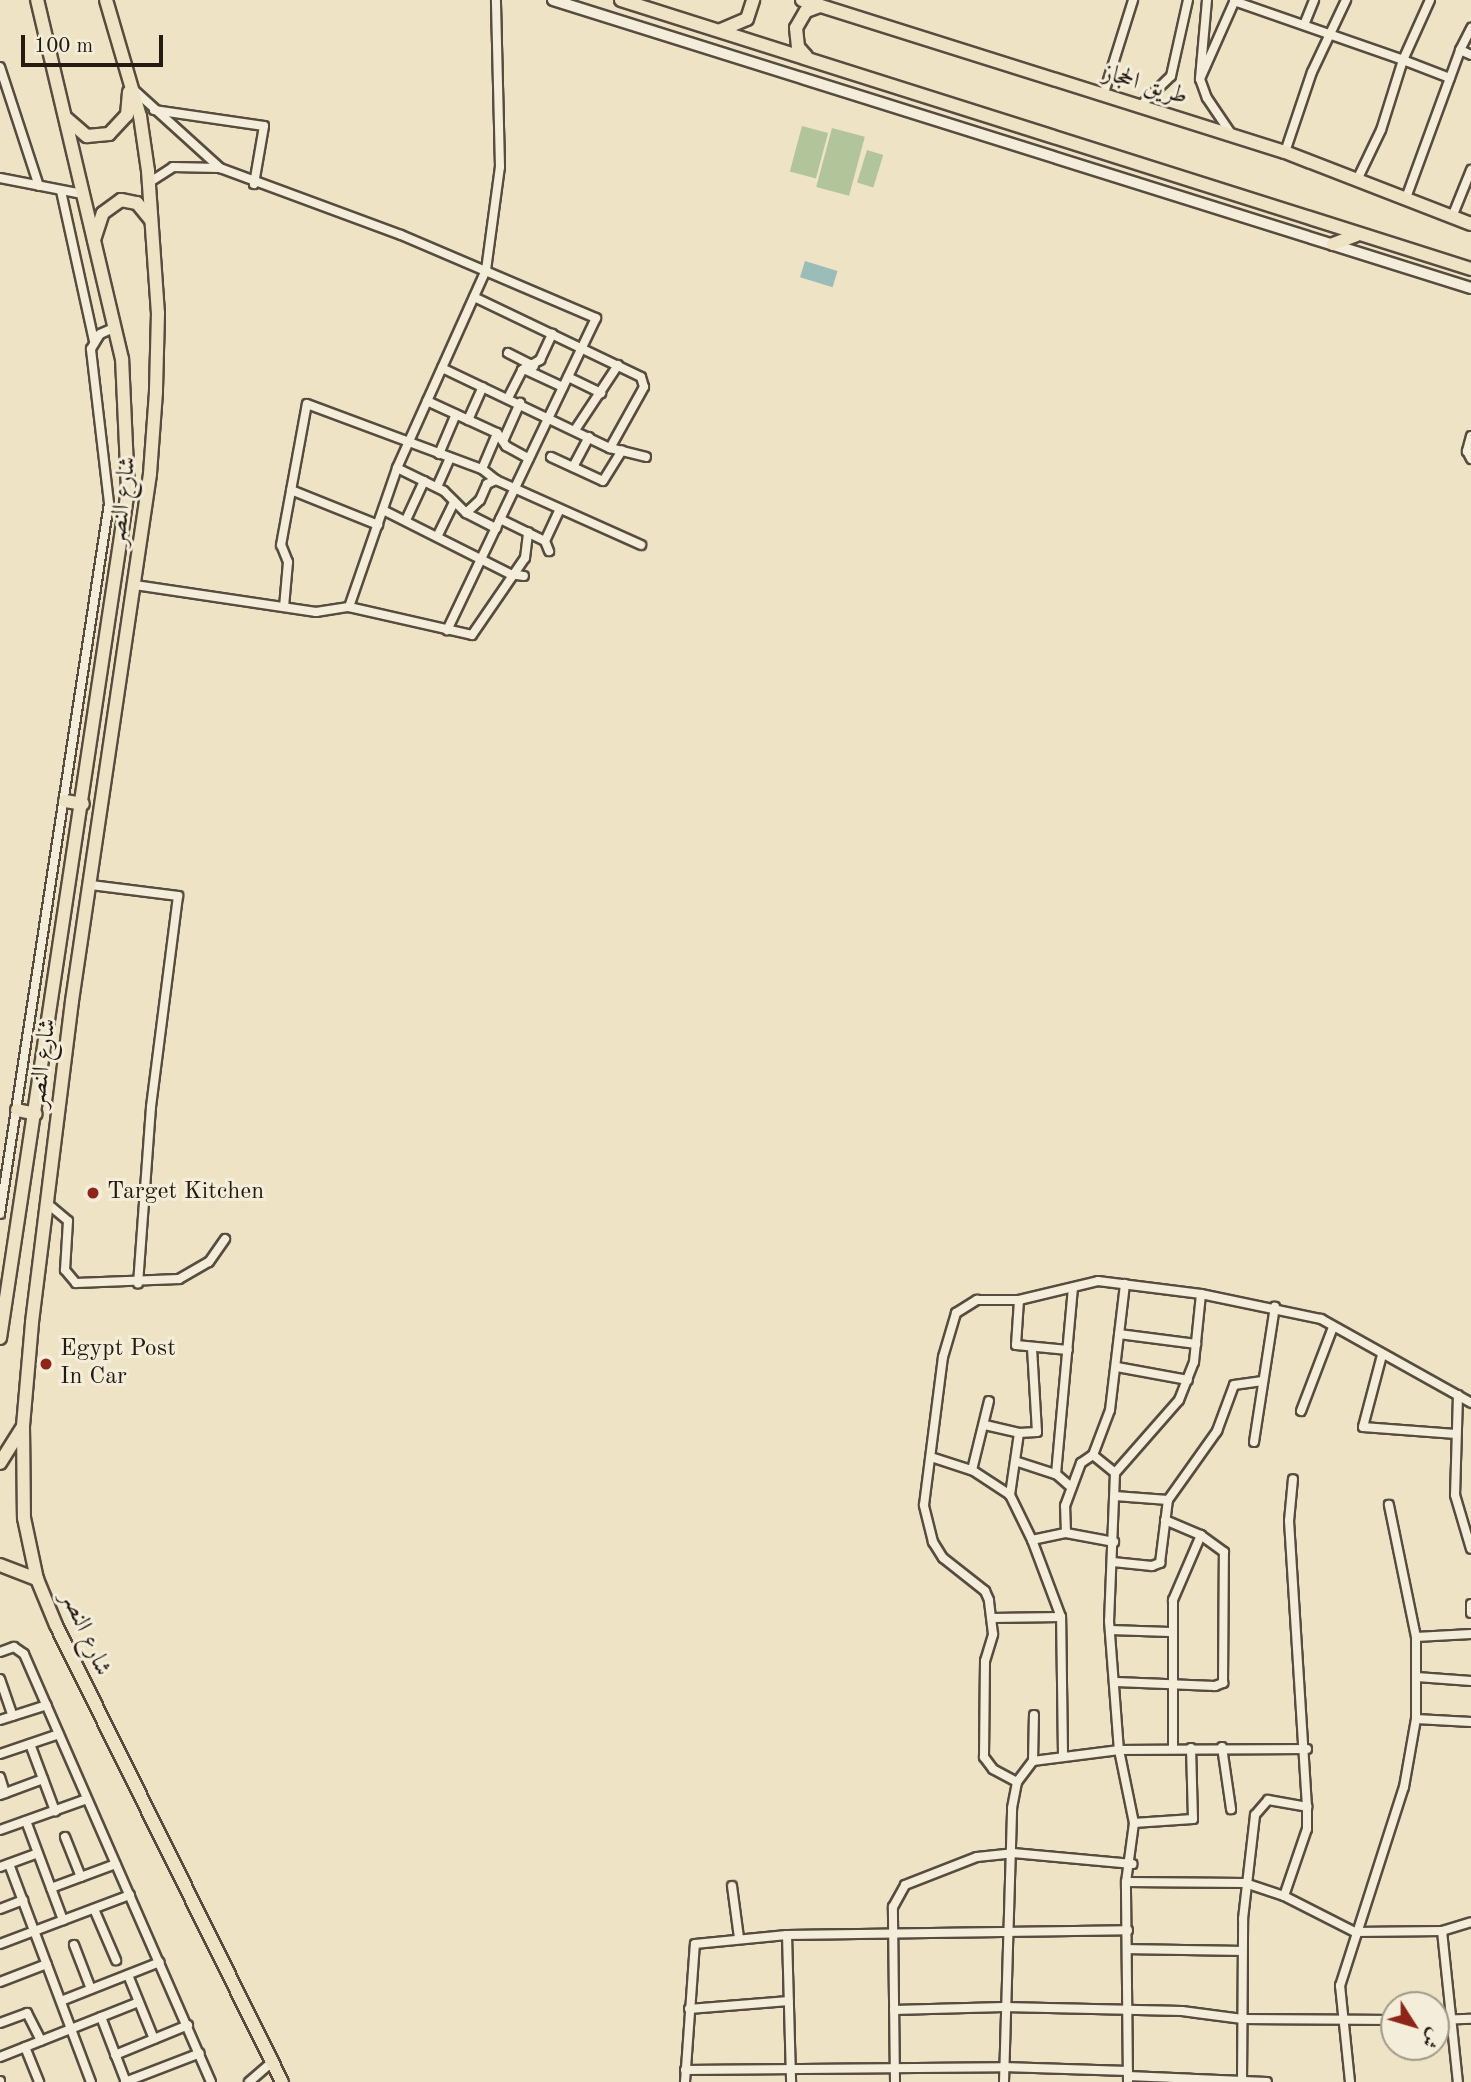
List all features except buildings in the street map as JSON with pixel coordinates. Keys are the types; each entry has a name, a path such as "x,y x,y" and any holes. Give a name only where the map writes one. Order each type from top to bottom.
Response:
{"main road":[{"name":"شارع النصر","path":"0,1338 83,804 128,490 127,402 116,327 93,241 37,0"},
{"name":"شارع النصر","path":"106,0 130,82 149,182 158,313 156,392 135,585 48,1204 23,1426 24,1518 37,1578 127,1773 282,2082"},
{"path":"553,0 1471,288"},
{"path":"621,0 806,56 976,116 1471,269"},
{"path":"720,30 747,19 753,0"},
{"name":"طريق الحجاز","path":"802,0 825,4 1103,96 1285,152 1358,178 1471,224"},
{"path":"806,56 795,37 798,20 806,11 825,4"},
{"path":"61,108 78,132 99,137 109,134 127,116 130,82"},
{"path":"93,241 103,213 121,200 137,203 153,223"},
{"path":"1333,244 1356,234"},
{"path":"65,801 83,804"},
{"path":"17,1110 36,1114"},
{"path":"0,1463 23,1426"},
{"path":"0,1566 37,1578"}],"street":[{"path":"349,607 397,468 486,270 500,167 496,0"},
{"path":"1103,96 1133,0"},
{"path":"1140,106 1171,76 1188,0"},
{"path":"1208,0 1200,79 1207,98 1232,135"},
{"path":"1200,79 1235,0 1326,37 1403,60 1450,78"},
{"path":"1304,26 1314,0"},
{"path":"1285,152 1326,37 1346,0"},
{"path":"1358,178 1381,130 1403,60 1430,0"},
{"path":"1406,198 1460,50 1471,29"},
{"path":"1460,50 1471,55"},
{"path":"0,67 39,186"},
{"path":"130,82 154,110 220,169 486,270 596,318 447,630"},
{"path":"154,110 264,126 254,184"},
{"path":"149,182 173,167 220,169"},
{"path":"1452,217 1471,170"},
{"path":"0,178 82,194"},
{"path":"0,1214 109,503 90,358 94,341 61,191"},
{"path":"474,297 641,377 644,387 610,448"},
{"path":"94,341 116,327"},
{"path":"508,398 524,369 534,366 552,334"},
{"path":"508,353 534,366"},
{"path":"575,429 593,398 601,393 618,365"},
{"path":"442,369 549,416 610,448 646,457"},
{"path":"524,369 563,387"},
{"path":"568,377 601,393"},
{"path":"468,420 483,387"},
{"path":"427,401 496,433 529,459"},
{"path":"503,441 520,403"},
{"path":"284,607 288,562 281,545 307,404 482,470 496,480 516,486 641,545"},
{"path":"439,454 456,414"},
{"path":"482,470 496,433"},
{"path":"1471,436 1466,451 1471,459"},
{"path":"573,467 589,437"},
{"path":"551,457 605,481 622,450"},
{"path":"437,487 450,458"},
{"path":"397,468 437,487 466,513 496,528"},
{"path":"466,513 480,500 487,484 496,480"},
{"path":"406,520 424,481"},
{"path":"291,489 378,525"},
{"path":"438,535 454,502"},
{"path":"545,541 560,509"},
{"path":"383,510 482,556 510,574 524,576"},
{"path":"500,519 545,541 549,551"},
{"path":"135,585 316,612 349,607 447,630 477,632 510,574 530,547 528,533"},
{"path":"91,885 178,896 151,1107 138,1284"},
{"path":"48,1204 68,1221 65,1270 70,1279 89,1284 138,1284 190,1275 209,1262 225,1240"},
{"path":"1017,1782 987,1764 984,1757 985,1661 993,1634 985,1591 943,1558 933,1542 924,1505 934,1458 943,1357 956,1313 977,1300 1019,1300 1098,1281 1201,1294 1275,1307 1333,1327 1471,1404"},
{"path":"1066,1533 1064,1519 1071,1487 1081,1463 1093,1455 1110,1410 1125,1284"},
{"path":"1056,1474 1073,1287"},
{"path":"1128,2076 1130,2011 1126,1882 1132,1864 1134,1823 1119,1750 1110,1630 1115,1473 1180,1401 1196,1344 1201,1294"},
{"path":"1019,1300 1016,1345 1068,1350"},
{"path":"1254,1442 1261,1381 1275,1307"},
{"path":"1301,1411 1333,1327"},
{"path":"1119,1334 1196,1344"},
{"path":"985,1425 1019,1433 1037,1432 1032,1347"},
{"path":"1382,1356 1363,1427 1456,1434"},
{"path":"1116,1367 1188,1380"},
{"path":"1113,1562 1157,1566 1168,1500 1217,1431 1234,1385 1261,1381"},
{"path":"1458,1395 1457,1510 1471,1549"},
{"path":"972,1469 989,1401"},
{"path":"1010,1495 1018,1462 1019,1433"},
{"path":"1093,1455 1115,1473"},
{"path":"934,1458 972,1469 1010,1495 1032,1540 1061,1617 1063,1754"},
{"path":"1018,1462 1056,1474 1071,1487"},
{"path":"1284,1896 1307,1829 1307,1749 1296,1676 1289,1521 1293,1479"},
{"path":"1115,1496 1168,1500"},
{"path":"1350,2082 1340,1986 1355,1932 1405,1787 1416,1719 1416,1637 1389,1506"},
{"path":"1116,1682 1220,1686 1225,1677 1224,1552 1201,1535 1165,1520"},
{"path":"1032,1540 1066,1533 1114,1542"},
{"path":"1174,1748 1176,1684 1170,1632 1173,1600 1201,1535"},
{"path":"1471,1604 1471,1613"},
{"path":"992,1618 1061,1617"},
{"path":"1110,1630 1170,1632"},
{"path":"1416,1637 1471,1634"},
{"path":"0,1652 14,1647 23,1650 188,2025 209,2081"},
{"path":"1417,1677 1471,1681"},
{"path":"0,1679 13,1716"},
{"path":"0,1720 47,1705"},
{"path":"1004,2082 1004,2007 1013,1853 1012,1808 1017,1782 1032,1760 1034,1716"},
{"path":"1416,1719 1471,1721"},
{"path":"0,1755 59,1734"},
{"path":"30,1744 55,1811"},
{"path":"1032,1760 1063,1754 1119,1750 1222,1747 1307,1749"},
{"path":"1222,1747 1231,1809"},
{"path":"1134,1823 1193,1819 1191,1748"},
{"path":"0,1777 3,1794 43,1779"},
{"path":"0,1830 87,1799"},
{"path":"1242,2081 1241,1951 1245,1883 1255,1815 1260,1805 1277,1800 1307,1807"},
{"path":"26,1821 63,1920"},
{"path":"65,1836 81,1877"},
{"path":"0,1867 38,1853"},
{"path":"895,2082 894,1898 905,1885 977,1857 1013,1853 1132,1864"},
{"path":"9,1864 92,2082"},
{"path":"51,1888 116,1864"},
{"path":"1126,1882 1245,1883 1284,1896 1355,1932 1442,1931 1471,1922"},
{"path":"732,1886 738,1938"},
{"path":"0,1944 130,1895"},
{"path":"0,1909 23,1900"},
{"path":"94,1909 116,1960"},
{"path":"685,2082 695,1944 787,1935 1128,1930"},
{"path":"1442,1931 1454,2019 1458,2082"},
{"path":"787,1935 792,2082"},
{"path":"74,1945 92,1989"},
{"path":"1127,1949 1241,1951"},
{"path":"61,2001 160,1962"},
{"path":"0,1982 47,1964"},
{"path":"128,1975 154,2039"},
{"path":"689,2009 789,2001"},
{"path":"0,2057 139,2002"},
{"path":"894,2010 1004,2007 1182,2011 1242,2019 1380,2020"},
{"path":"0,2023 27,2013 41,2041"},
{"path":"101,2017 125,2082 200,2053"},
{"path":"1450,2019 1471,2019"},
{"path":"115,2055 188,2025"},
{"path":"25,2047 39,2082"},
{"path":"249,2082 272,2062"},
{"path":"685,2070 792,2072 1003,2067 1267,2082"}],"green space":[{"path":"802,126 828,133 816,178 790,171"},
{"path":"832,128 865,137 849,196 816,187"},
{"path":"867,150 883,155 873,187 857,183"}],"water":[{"path":"805,261 838,271 833,287 800,277"}],"place":[{"name":"Target Kitchen","path":"93,1193"},
{"name":"Egypt Post In Car","path":"46,1364"}]}
